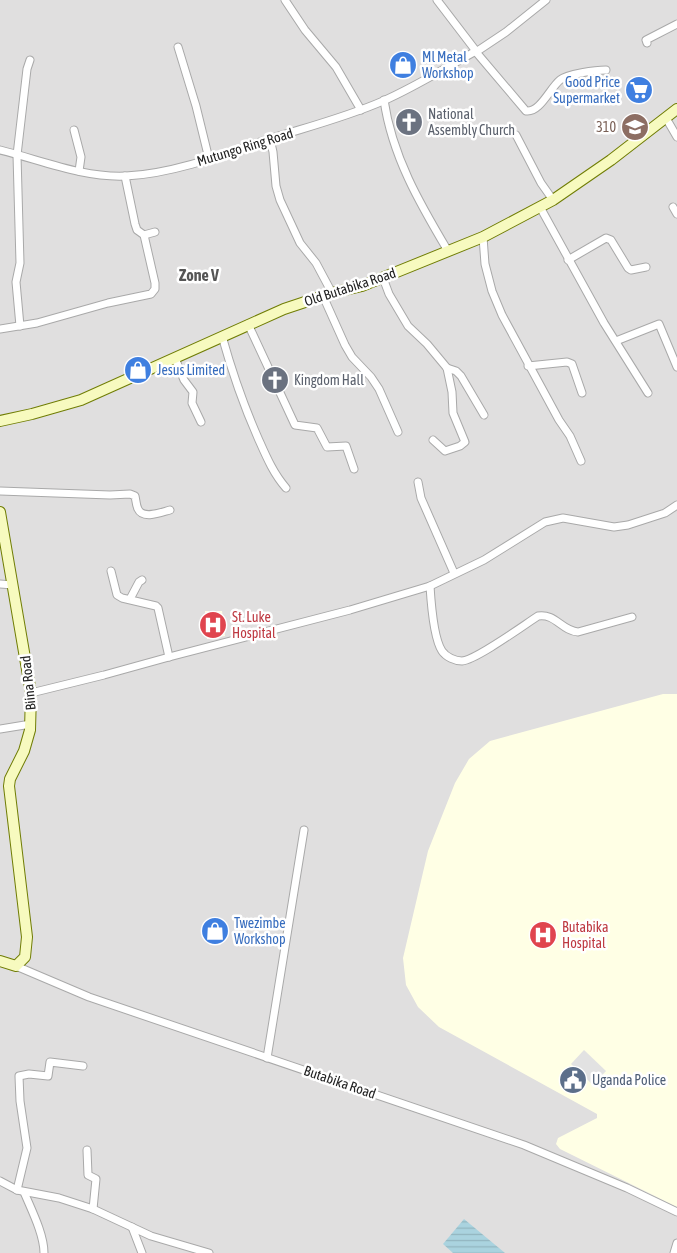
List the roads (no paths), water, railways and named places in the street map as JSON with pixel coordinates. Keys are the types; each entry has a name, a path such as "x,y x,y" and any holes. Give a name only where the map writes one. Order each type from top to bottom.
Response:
{"main road":[{"name":"Old Butabika Road","path":"0,421 75,402 284,309 328,294 362,286 483,237 553,200 611,160 677,109"},
{"name":"Biina Road","path":"0,512 32,693 31,724 24,751 10,779 9,786 27,936 25,957 16,966"},
{"name":"Butabika Road","path":"0,962 16,966"}],"street":[{"path":"285,0 305,30 336,67 361,110"},
{"path":"437,0 476,52 526,111 529,112 536,109 562,78 606,70"},
{"name":"Mutungo Ring Road","path":"0,150 101,175 125,176 161,171 320,125 384,100 476,52 506,32 546,0"},
{"path":"647,44 646,40 677,24"},
{"path":"178,47 194,98 208,158"},
{"path":"20,326 16,282 20,263 17,154 27,69 30,60"},
{"path":"384,100 387,119 404,168 418,201 448,251"},
{"path":"666,118 677,137"},
{"path":"74,130 81,157 79,171"},
{"path":"516,135 541,183 553,200"},
{"path":"270,139 276,186 280,200 300,243 316,263 345,345 352,357 371,376 379,389 398,432"},
{"path":"125,176 137,230 144,234 154,232"},
{"path":"540,207 568,260 648,393"},
{"path":"0,329 44,322 108,303 151,294 155,289 155,282 144,234"},
{"path":"483,237 485,264 492,291 502,315 528,366 570,436 581,461"},
{"path":"568,260 606,238 611,240 628,268 631,270 646,267"},
{"path":"382,278 408,326 427,344 447,368 452,392 453,412 465,442 446,452 433,440"},
{"path":"248,324 294,425 317,428 327,447 346,446 354,469"},
{"path":"616,342 659,324 677,367"},
{"path":"222,336 244,409 270,465 286,488"},
{"path":"175,358 184,380 193,392 192,403 201,422"},
{"path":"528,366 568,362 572,364 582,393"},
{"path":"447,368 456,371 462,376 484,415"},
{"path":"418,482 421,498 454,573"},
{"path":"0,491 130,494 135,496 138,509 142,513 148,515 170,510"},
{"path":"32,693 350,610 430,586 484,560 545,522 563,518 614,527 628,525 665,512 677,505"},
{"path":"111,571 118,595 122,598 158,608 169,657"},
{"path":"130,599 138,582 142,580"},
{"path":"0,584 13,585"},
{"path":"430,586 439,645 447,656 457,661 471,659 538,616 550,616 572,632 632,617"},
{"path":"0,729 31,724"},
{"path":"267,1058 304,830"},
{"name":"Butabika Road","path":"16,966 89,997 524,1145 627,1188 677,1212"},
{"path":"44,1253 35,1218 21,1191 27,1148 20,1101 19,1076 29,1074 48,1076 50,1062 83,1066"},
{"path":"87,1150 88,1175 96,1179 93,1209"},
{"path":"0,1181 21,1191 59,1198 93,1209 151,1236 209,1253"},
{"path":"132,1227 142,1253"},
{"path":"674,1253 677,1243"}],"water":[{"path":"464,1219 505,1253 453,1253 443,1244"}],"place":[{"name":"Ml Metal Workshop","path":"403,65"},
{"name":"Good Price Supermarket","path":"639,90"},
{"name":"National Assembly Church","path":"409,122"},
{"name":"310","path":"635,127"},
{"name":"Jesus Limited","path":"138,370"},
{"name":"Kingdom Hall","path":"275,380"},
{"name":"St. Luke Hospital","path":"213,625"},
{"name":"Twezimbe Workshop","path":"215,931"},
{"name":"Butabika Hospital","path":"543,935"},
{"name":"Uganda Police","path":"573,1080"}],"district":[{"name":"Zone V","path":"199,275"}]}
